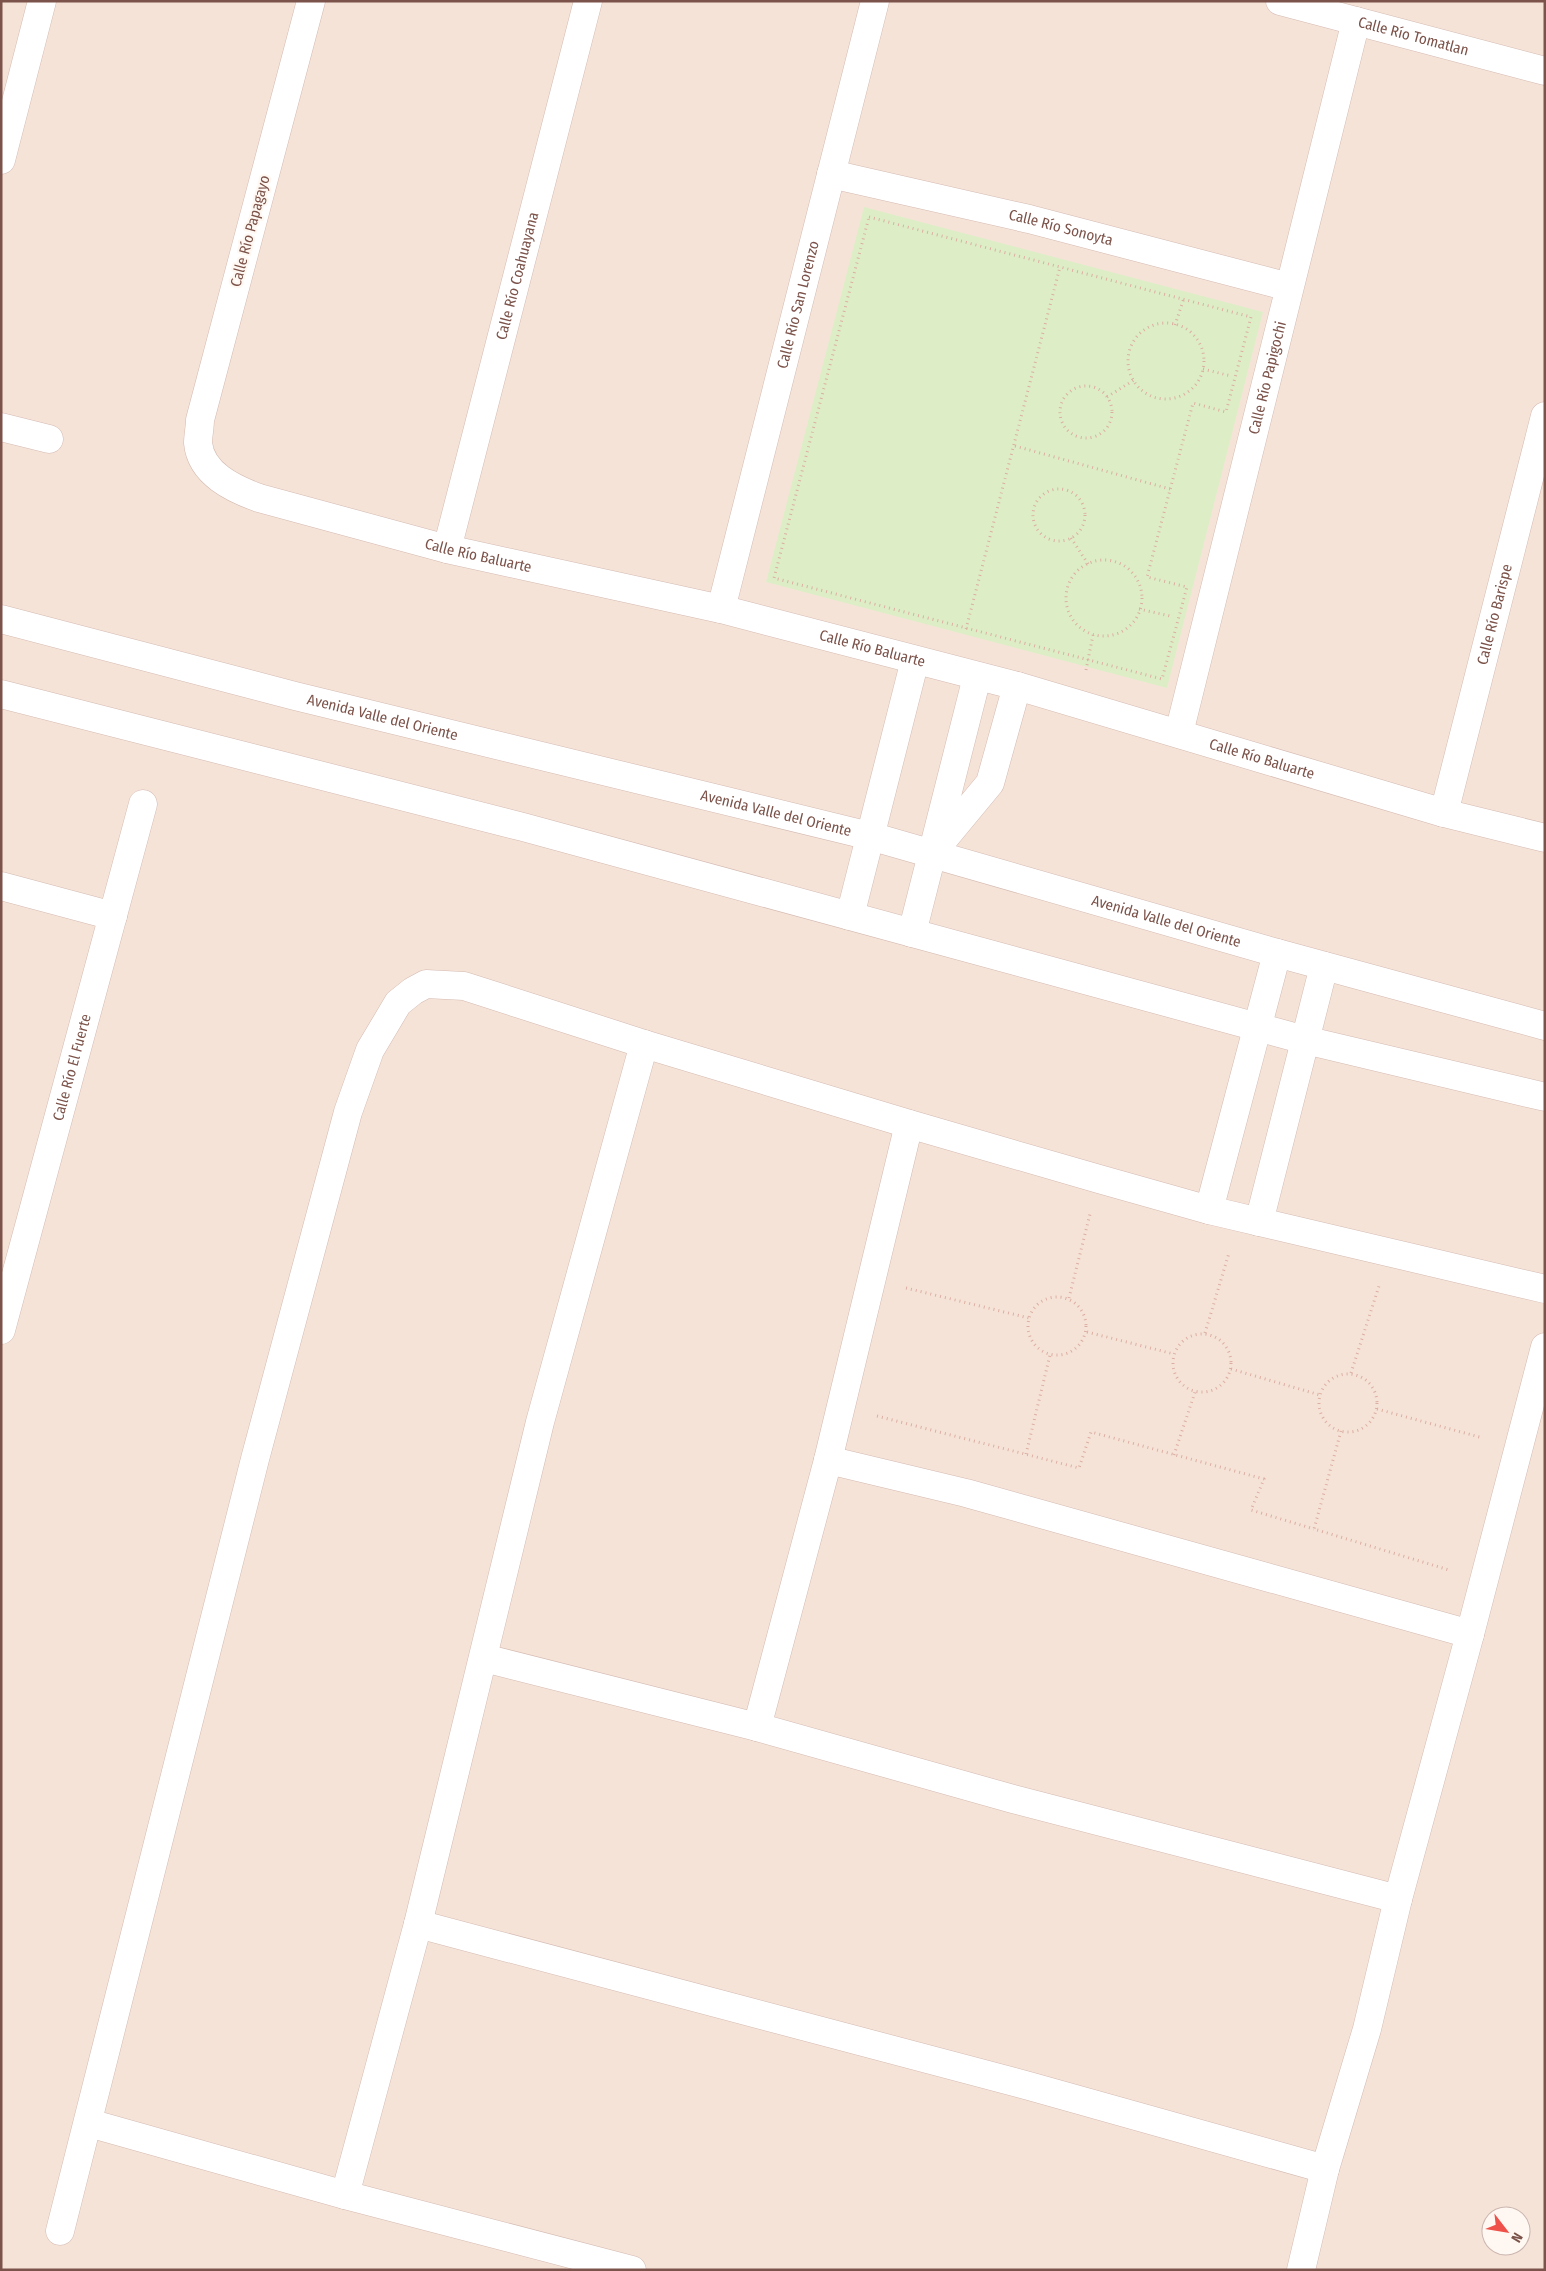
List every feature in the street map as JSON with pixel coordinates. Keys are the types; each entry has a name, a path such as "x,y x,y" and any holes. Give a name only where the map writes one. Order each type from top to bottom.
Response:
{"street":[{"path":"1,160 42,1"},
{"name":"Calle Río Papagayo","path":"204,461 198,444 200,420 310,1"},
{"name":"Calle Río Coahuayana","path":"447,549 588,1"},
{"name":"Calle Río San Lorenzo","path":"721,609 875,1"},
{"name":"Calle Río Tomatlan","path":"1280,1 1545,71"},
{"name":"Calle Río Papigochi","path":"1180,733 1356,21"},
{"name":"Calle Río Sonoyta","path":"831,174 1029,219 1289,287"},
{"name":"Calle Río Barispe","path":"1444,813 1545,416"},
{"path":"1,427 49,439"},
{"name":"Calle Río Baluarte","path":"204,461 219,478 238,490 260,498 447,549 721,609 1017,686 1444,813 1545,838"},
{"name":"Avenida Valle del Oriente","path":"1,620 304,698 870,836 1277,953 1545,1026"},
{"path":"850,916 915,660"},
{"path":"912,932 932,854 967,674"},
{"path":"932,854 990,783 1017,686"},
{"path":"1,694 514,825 1305,1040 1545,1097"},
{"name":"Calle Río El Fuerte","path":"1,1330 143,804"},
{"path":"1,886 113,916"},
{"path":"1209,1210 1277,953"},
{"path":"1250,1219 1305,1040 1324,966"},
{"path":"60,2231 89,2123 258,1449 348,1112 370,1050 398,1003 413,991 426,984 464,986 644,1044 910,1124 1209,1210 1545,1289"},
{"path":"345,2195 418,1924 540,1422 644,1044"},
{"path":"757,1727 828,1460 910,1124"},
{"path":"1301,2270 1325,2169 1367,2029 1398,1899 1545,1347"},
{"path":"828,1460 966,1493 1470,1634"},
{"path":"484,1658 757,1727 1013,1798 1398,1899"},
{"path":"418,1924 1009,2081 1325,2169"},
{"path":"89,2123 345,2195 632,2270"}],"path":[{"path":"869,218 1060,267 1251,317 1226,412 1193,403 1147,577 1186,587 1162,679 774,578 869,218"},
{"path":"967,674 967,628 1069,230"},
{"path":"1170,323 1182,326 1193,334 1200,344 1203,356 1203,369 1198,381 1190,390 1180,396 1156,398 1145,392 1134,380 1128,361 1130,349 1136,338 1145,329 1157,324 1170,323"},
{"path":"1107,397 1134,380"},
{"path":"1090,386 1098,389 1107,397 1113,410 1111,419 1101,433 1086,438 1078,437 1065,428 1062,420 1062,404 1066,396 1073,390 1090,386"},
{"path":"1015,446 1170,489"},
{"path":"1062,489 1078,497 1082,504 1084,522 1080,530 1071,538 1059,541 1051,540 1038,531 1033,516 1039,499 1045,493 1062,489"},
{"path":"1071,538 1088,564"},
{"path":"1107,560 1120,564 1130,571 1138,581 1141,593 1141,606 1128,627 1118,634 1099,635 1082,630 1073,621 1068,610 1068,586 1073,575 1088,564 1107,560"},
{"path":"1070,1298 1099,1179"},
{"path":"1205,1333 1250,1219"},
{"path":"1351,1373 1390,1252"},
{"path":"872,1279 1029,1318"},
{"path":"1055,1296 1070,1298 1084,1312 1087,1332 1083,1341 1068,1353 1050,1354 1041,1351 1029,1336 1029,1318 1040,1301 1055,1296"},
{"path":"1087,1332 1174,1354"},
{"path":"1205,1333 1223,1341 1232,1359 1231,1369 1228,1378 1213,1390 1195,1392 1179,1382 1172,1364 1174,1354 1185,1338 1205,1333"},
{"path":"1026,1454 1050,1354"},
{"path":"1231,1369 1320,1395"},
{"path":"1351,1373 1361,1375 1375,1389 1378,1399 1377,1409 1367,1425 1359,1430 1341,1432 1333,1428 1321,1413 1320,1395 1324,1385 1332,1378 1341,1374 1351,1373"},
{"path":"1174,1454 1195,1392"},
{"path":"841,1406 1079,1468 1091,1432 1174,1454 1264,1479 1251,1510 1484,1581"},
{"path":"1377,1409 1519,1448"},
{"path":"1314,1529 1341,1432"}],"shaded area":[{"path":"1,1 1545,1 1545,2270 1,2270"}],"green space":[{"path":"864,207 1263,312 1167,688 766,582"}]}
